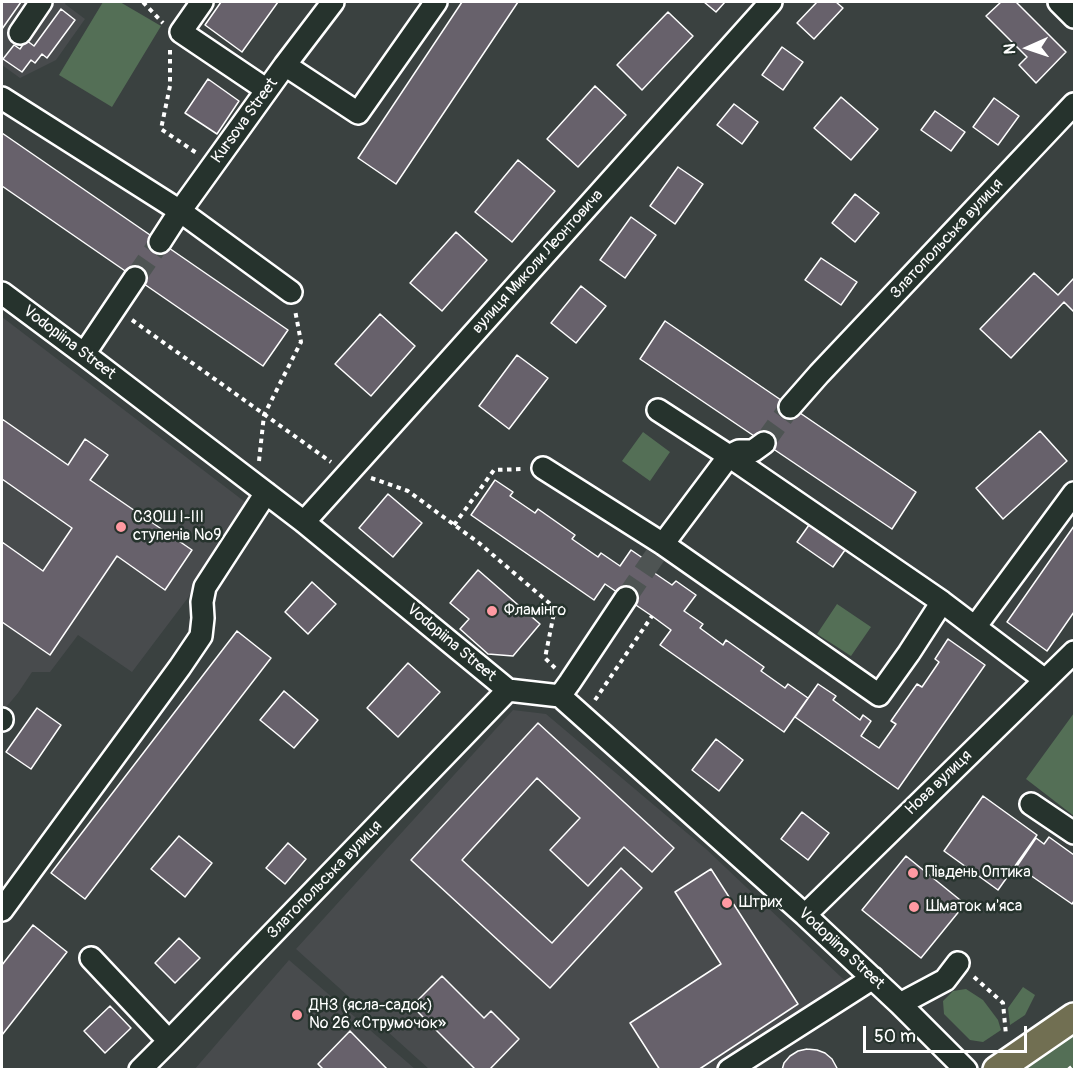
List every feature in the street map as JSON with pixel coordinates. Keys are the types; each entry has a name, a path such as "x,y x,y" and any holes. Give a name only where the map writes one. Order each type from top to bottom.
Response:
{"main road":[{"path":"997,1070 1074,1017"}],"street":[{"path":"20,33 41,2"},
{"path":"202,2 181,32 267,90"},
{"name":"Kursova Street","path":"160,242 285,65 333,2"},
{"path":"285,65 358,113 436,2"},
{"name":"вулиця Миколи Леонтовича","path":"304,522 771,2"},
{"path":"1059,2 1074,17"},
{"path":"2,98 180,211 291,292"},
{"name":"Златопольська вулиця","path":"790,407 1074,104"},
{"path":"84,354 135,278"},
{"name":"Vodopiina Street","path":"2,295 84,354 304,522 508,690 560,696 805,915 966,1070"},
{"path":"658,410 942,602 1045,680"},
{"path":"663,544 729,456 739,451 753,451 764,443"},
{"path":"543,468 663,544 879,695 942,602"},
{"path":"2,910 201,636 205,587 261,489"},
{"path":"975,627 1074,493"},
{"path":"560,696 626,598"},
{"name":"Нова вулиця","path":"805,915 1074,652"},
{"name":"Златопольська вулиця","path":"140,1070 508,690"},
{"path":"1031,804 1074,833"},
{"path":"91,958 169,1041"},
{"path":"900,1004 945,980 958,963"},
{"path":"729,1070 873,978"}],"path":[{"path":"143,2 165,26"},
{"path":"171,42 170,86 161,129 214,165"},
{"path":"261,489 264,415 301,342 291,292"},
{"path":"454,525 494,470 543,468"},
{"path":"593,703 652,616"},
{"path":"958,963 1003,1003 1006,1035"},
{"path":"1068,1070 1074,1065"}],"shaded area":[{"path":"2,2 66,2 65,4 85,19 56,60 20,78 2,65"},
{"name":"СЗОШ І-ІІІ ступенів №9","path":"2,317 253,508 132,672 78,635 50,672 32,672 2,712"},
{"path":"513,710 546,714 706,849 841,977 865,996 750,1069 429,1069 296,949"},
{"name":"ДНЗ (ясла-садок) № 26 «Струмочок»","path":"289,960 415,1069 194,1070"}],"green space":[{"path":"103,2 120,2 161,26 112,107 59,75"},
{"path":"643,432 670,452 650,481 622,461"},
{"path":"837,604 871,627 851,656 817,634"},
{"path":"1074,713 1074,816 1026,779"},
{"path":"1023,987 1035,995 1025,1015 1010,1025 1008,1008"},
{"path":"966,989 983,1000 998,1020 1001,1030 983,1042 970,1040 944,1014 943,1001 953,991"},
{"path":"1074,1032 1074,1069 1017,1069"}],"building":[{"path":"2,2 21,2 2,29"},
{"path":"221,2 278,2 242,52 205,25"},
{"path":"462,2 518,2 396,184 358,158"},
{"path":"704,2 725,2 716,12"},
{"path":"817,2 836,2 843,8 814,39 797,23"},
{"path":"1001,2 1016,2 1066,52 1036,83 1019,65 1027,57 986,16"},
{"path":"61,9 75,20 47,58 42,54 35,63 31,60 22,72 3,59 14,45 20,49 26,40 34,46"},
{"path":"668,12 693,36 642,90 617,65"},
{"path":"782,47 803,62 783,90 762,75"},
{"path":"208,79 239,101 217,134 185,113"},
{"path":"595,86 626,115 578,167 547,139"},
{"path":"841,97 878,129 851,160 814,128"},
{"path":"994,98 1019,116 998,145 973,127"},
{"path":"734,104 758,122 742,144 717,125"},
{"path":"935,111 965,132 951,151 921,130"},
{"path":"2,133 288,330 263,366 2,186"},
{"path":"518,160 555,191 512,242 475,212"},
{"path":"678,167 703,184 675,224 650,206"},
{"path":"855,194 879,213 855,242 832,223"},
{"path":"631,217 656,235 625,278 600,260"},
{"path":"456,232 487,260 442,311 410,283"},
{"path":"821,258 857,282 841,305 805,280"},
{"path":"1034,273 1058,295 1074,278 1074,312 1064,302 1011,358 980,329"},
{"path":"581,286 606,306 576,343 551,323"},
{"path":"380,314 415,346 371,396 335,364"},
{"path":"665,321 916,492 892,529 640,359"},
{"path":"517,355 548,378 509,429 479,406"},
{"path":"2,419 68,465 85,439 108,455 90,480 192,550 165,590 117,556 50,655 2,622 2,542 43,571 72,528 2,479"},
{"path":"1040,431 1067,461 1003,519 976,488"},
{"path":"495,480 513,492 510,496 535,513 538,509 575,535 572,539 598,557 601,553 620,566 631,550 650,563 647,568 672,585 676,581 696,595 684,611 703,624 700,628 723,645 726,640 764,667 761,671 785,688 788,684 808,698 784,732 660,645 671,630 652,616 605,584 594,600 471,515"},
{"path":"388,494 422,523 393,557 359,528"},
{"path":"809,525 845,550 833,567 797,542"},
{"path":"1074,526 1074,612 1047,651 1007,622"},
{"name":"Фламінго","path":"478,570 540,624 513,656 488,654 460,629 469,619 450,603"},
{"path":"312,582 336,604 308,634 285,612"},
{"path":"237,631 271,658 85,899 51,873"},
{"path":"948,639 985,665 898,789 795,717 818,684 836,696 833,700 860,720 863,715 871,721 861,736 879,748 896,724 891,721 917,684 922,687 939,662 935,659"},
{"path":"408,663 440,692 398,737 367,708"},
{"path":"284,691 318,720 294,748 260,720"},
{"path":"37,708 61,725 31,769 6,752"},
{"path":"538,723 674,848 652,872 624,847 588,886 550,850 580,818 537,778 462,860 552,943 621,868 642,888 550,988 411,860"},
{"path":"716,739 743,760 719,791 692,770"},
{"path":"983,796 1037,835 998,890 944,851"},
{"path":"802,812 829,833 808,860 781,839"},
{"path":"179,836 212,863 185,897 151,869"},
{"path":"1049,837 1074,855 1074,901 1072,904 1017,866 1036,838 1044,844"},
{"path":"288,843 306,859 285,884 266,868"},
{"name":"Шматок м'яса","path":"906,856 965,904 921,958 862,910"},
{"path":"711,869 798,1004 698,1070 660,1070 630,1023 721,964 675,892"},
{"path":"33,925 67,952 2,1035 2,965"},
{"path":"179,938 200,958 175,983 155,963"},
{"path":"442,976 484,1018 491,1011 519,1039 489,1070 476,1070 412,1006"},
{"path":"110,1006 131,1028 105,1053 84,1031"},
{"path":"350,1031 388,1070 324,1070 318,1064"},
{"path":"807,1049 825,1053 832,1059 838,1070 782,1070 790,1056"}],"tunnel":[{"path":"135,278 160,242"},
{"path":"764,443 790,407"},
{"path":"626,598 663,544"}],"place":[{"name":"СЗОШ І-ІІІ ступенів №9","path":"121,527"},
{"name":"Фламінго","path":"492,611"},
{"name":"Південь Оптика","path":"913,873"},
{"name":"Штрих","path":"727,903"},
{"name":"Шматок м'яса","path":"914,907"},
{"name":"ДНЗ (ясла-садок) № 26 «Струмочок»","path":"297,1015"}]}
